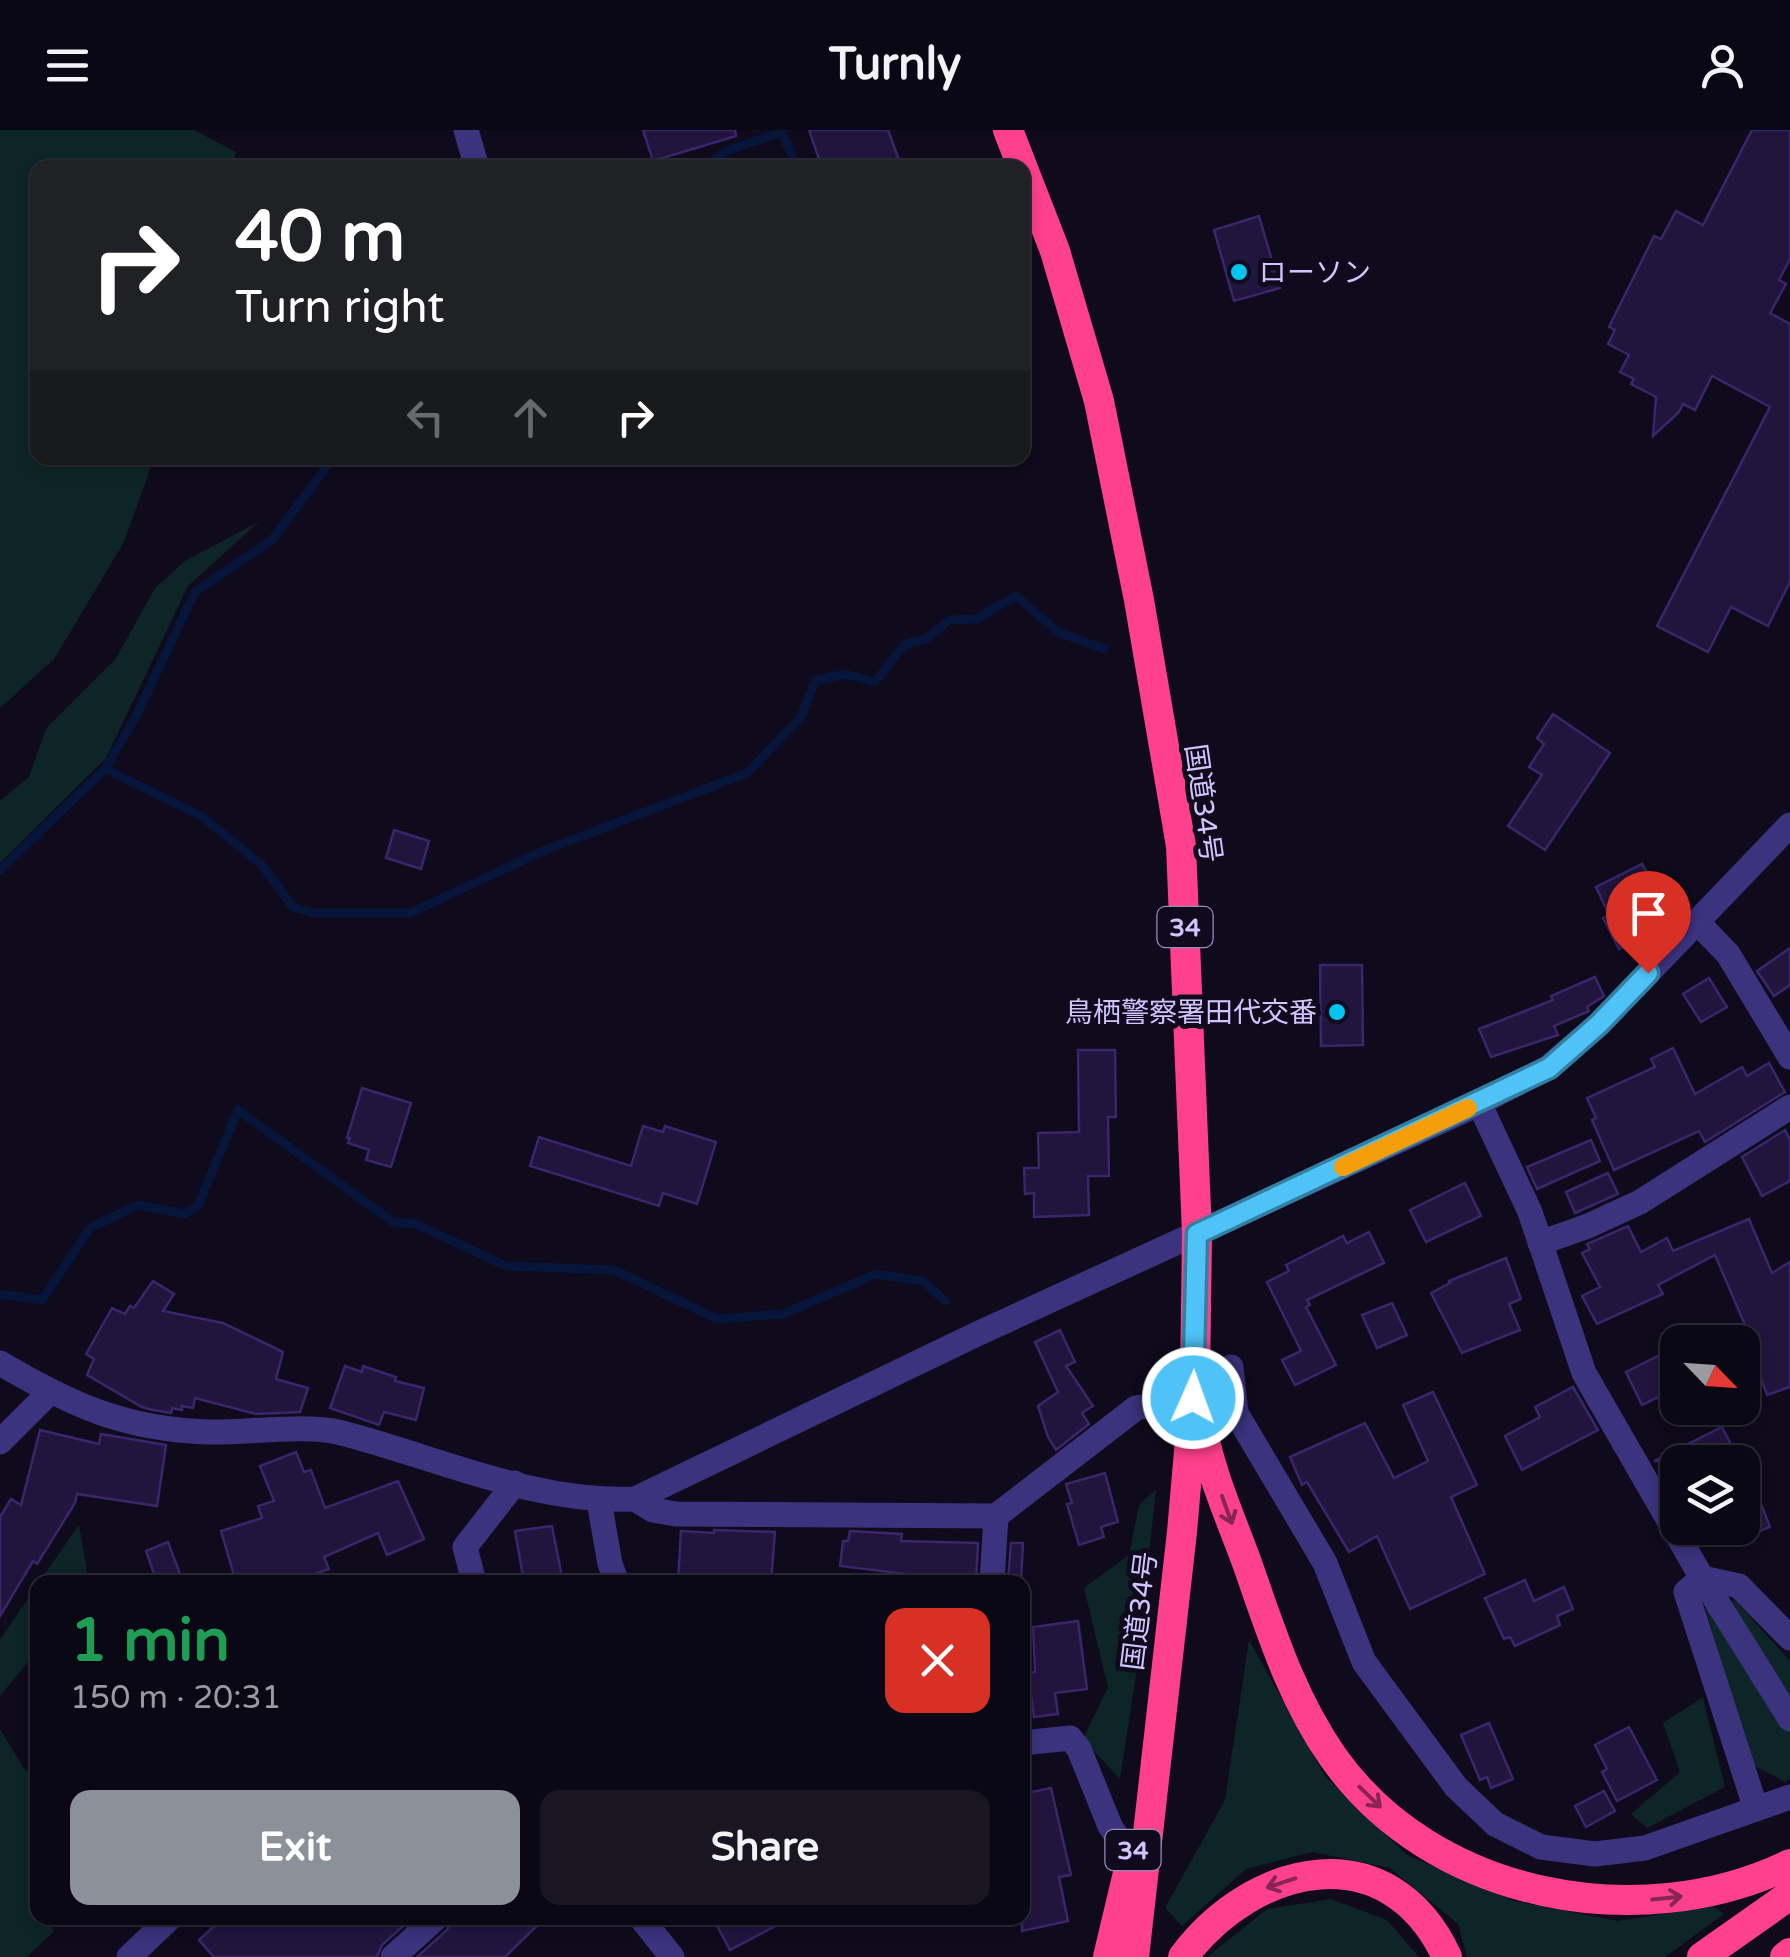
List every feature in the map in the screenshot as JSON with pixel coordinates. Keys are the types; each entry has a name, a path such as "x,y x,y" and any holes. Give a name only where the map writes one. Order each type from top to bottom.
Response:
{"highway":[{"name":"国道34号","path":"1008,130 1020,160"},
{"name":"国道34号","path":"1030,187 1055,252 1099,400 1142,619 1180,846 1197,1234 1194,1390 1182,1532 1134,1957"},
{"path":"1194,1390 1215,1477 1281,1661 1304,1712 1335,1760 1369,1798 1408,1830 1490,1875 1536,1890 1586,1899 1672,1899 1716,1890 1790,1864"},
{"name":"国道34号","path":"1108,1957 1156,1743"},
{"path":"1092,1957 1130,1865"},
{"path":"1183,1957 1221,1915 1249,1895 1310,1874 1341,1874 1398,1897 1420,1914 1447,1957"},
{"path":"1702,1957 1790,1895"}],"street":[{"path":"466,130 475,160"},
{"path":"0,1363 50,1392 112,1419 206,1432 332,1430 514,1483 599,1501 635,1499 977,1334 1549,1068 1599,1024 1790,826"},
{"path":"1697,922 1728,954 1790,1057"},
{"path":"1479,1103 1530,1212 1584,1373 1702,1578 1790,1719"},
{"path":"1540,1243 1640,1202 1790,1107"},
{"path":"1231,1367 1236,1413 1325,1563 1364,1662 1456,1787 1495,1824 1541,1847 1595,1854 1645,1848 1790,1797"},
{"path":"635,1499 652,1510 676,1514 996,1516 1136,1408 1194,1390"},
{"path":"0,1442 50,1392"},
{"path":"472,1575 466,1547 514,1483"},
{"path":"599,1501 614,1575"},
{"path":"992,1575 996,1516"},
{"path":"1702,1578 1739,1586 1790,1638"},
{"path":"1702,1578 1686,1592 1756,1809"},
{"path":"1030,1743 1070,1738 1079,1749 1130,1865"},
{"path":"129,1957 163,1925"},
{"path":"394,1957 428,1925"},
{"path":"647,1925 672,1957"}],"green space":[{"path":"0,130 194,130 236,152 234,160 30,160 30,465 152,465 124,542 54,659 0,708"},
{"path":"260,521 188,586 106,758 0,863 0,801 29,777 46,729 115,660 155,588 185,561"},
{"path":"1156,1489 1137,1668 1120,1779 1083,1739 1108,1687 1084,1588 1129,1555 1139,1505"},
{"path":"79,1525 88,1575 44,1575"},
{"path":"30,1595 30,1660 0,1696 0,1640"},
{"path":"1735,1600 1790,1661 1790,1778 1785,1782 1753,1765 1705,1608"},
{"path":"1249,1640 1325,1776 1407,1855 1514,1901 1618,1921 1713,1906 1724,1914 1665,1957 1467,1957 1458,1924 1390,1868 1312,1852 1246,1869 1182,1926 1165,1908 1225,1800"},
{"path":"1703,1697 1725,1787 1647,1828 1631,1814 1680,1772 1663,1723"},
{"path":"0,1729 30,1772 30,1925 50,1925 54,1931 27,1957 0,1957"},
{"path":"1331,1899 1387,1920 1419,1957 1207,1957 1267,1909"}],"building":[{"path":"643,130 735,130 736,136 653,160"},
{"path":"809,130 888,130 899,160 819,160"},
{"path":"1752,130 1790,130 1790,259 1779,280 1786,284 1770,313 1790,324 1790,582 1768,626 1731,607 1708,652 1657,626 1770,407 1712,376 1695,410 1683,404 1653,436 1656,397 1631,384 1634,379 1620,372 1629,355 1608,344 1615,330 1609,327 1654,236 1661,239 1676,211 1703,225"},
{"path":"1259,216 1280,288 1234,301 1214,230"},
{"path":"1553,714 1610,753 1545,850 1508,826 1542,775 1529,767 1544,744 1537,738"},
{"path":"394,830 429,841 421,869 386,858"},
{"path":"1642,864 1671,913 1649,923 1654,932 1619,949 1603,918 1609,915 1596,887"},
{"path":"1790,948 1790,985 1774,996 1757,971"},
{"path":"1320,965 1362,965 1363,1045 1321,1046"},
{"path":"1595,977 1604,996 1587,1007 1589,1011 1554,1026 1558,1035 1491,1057 1479,1029 1553,1000 1551,996"},
{"path":"1709,978 1727,1007 1701,1022 1683,994"},
{"path":"1673,1048 1695,1094 1742,1067 1747,1076 1769,1063 1785,1092 1705,1142 1699,1131 1614,1170 1592,1120 1596,1118 1587,1098 1655,1067 1651,1059"},
{"path":"1078,1050 1115,1050 1116,1117 1108,1117 1109,1176 1088,1176 1089,1215 1034,1217 1034,1193 1025,1194 1024,1168 1039,1168 1038,1133 1079,1132"},
{"path":"362,1088 411,1103 391,1167 366,1160 369,1150 348,1143"},
{"path":"643,1126 663,1132 665,1126 716,1142 697,1204 663,1193 659,1206 530,1166 539,1137 631,1166"},
{"path":"1785,1130 1790,1140 1790,1181 1762,1196 1742,1157"},
{"path":"1591,1140 1600,1161 1537,1189 1527,1167"},
{"path":"1608,1173 1618,1194 1575,1213 1566,1192"},
{"path":"1465,1183 1481,1216 1426,1242 1410,1210"},
{"path":"1749,1219 1772,1273 1790,1262 1790,1387 1767,1395 1760,1375 1760,1325 1745,1325 1715,1255 1658,1285 1663,1294 1597,1324 1582,1296 1600,1287 1582,1253 1590,1249 1587,1244 1628,1226 1641,1252 1667,1238 1673,1251"},
{"path":"1369,1232 1384,1263 1307,1300 1310,1305 1306,1307 1336,1365 1295,1385 1282,1360 1301,1351 1267,1282 1289,1271 1286,1265 1343,1236 1347,1243"},
{"path":"1506,1258 1521,1299 1509,1304 1520,1330 1462,1353 1431,1293 1449,1281"},
{"path":"153,1281 174,1294 163,1311 223,1323 283,1352 276,1379 308,1388 300,1412 256,1414 195,1398 193,1408 172,1408 171,1413 153,1410 87,1375 94,1359 86,1354 112,1308 125,1314"},
{"path":"1392,1303 1407,1335 1377,1348 1362,1315"},
{"path":"1060,1330 1075,1362 1066,1366 1093,1406 1082,1413 1089,1424 1056,1450 1038,1406 1058,1392 1035,1342"},
{"path":"1660,1355 1660,1396 1642,1405 1626,1372"},
{"path":"345,1366 362,1372 363,1366 396,1377 395,1381 424,1388 416,1420 384,1412 379,1425 330,1408"},
{"path":"1573,1387 1598,1430 1522,1470 1505,1436 1540,1417 1535,1407"},
{"path":"1433,1392 1477,1485 1451,1497 1485,1574 1410,1609 1377,1536 1349,1552 1307,1482 1302,1485 1290,1457 1365,1423 1394,1478 1428,1461 1403,1405"},
{"path":"1722,1427 1731,1445 1686,1445"},
{"path":"40,1430 99,1444 101,1434 166,1445 157,1506 77,1494 37,1564 33,1561 0,1616 0,1517 11,1499 21,1505"},
{"path":"296,1452 304,1472 311,1470 325,1508 398,1481 424,1539 387,1555 378,1533 324,1557 329,1569 312,1575 234,1575 221,1531 262,1518 258,1506 274,1501 260,1466"},
{"path":"1105,1473 1118,1522 1101,1527 1104,1537 1079,1545 1067,1504 1072,1503 1066,1484"},
{"path":"1760,1501 1770,1527 1760,1531"},
{"path":"552,1526 562,1575 523,1575 515,1531"},
{"path":"681,1531 775,1532 772,1575 678,1575"},
{"path":"850,1531 902,1534 901,1541 978,1543 976,1575 915,1575 840,1566 843,1541 848,1541"},
{"path":"168,1542 180,1575 155,1575 146,1551"},
{"path":"1011,1543 1023,1543 1021,1575 1009,1575"},
{"path":"1525,1580 1534,1601 1564,1587 1573,1609 1557,1616 1560,1625 1515,1646 1510,1637 1504,1639 1485,1598"},
{"path":"1078,1621 1087,1689 1055,1693 1058,1714 1034,1717 1030,1688 1030,1673 1035,1672 1033,1627"},
{"path":"1489,1723 1513,1779 1491,1788 1487,1777 1480,1780 1461,1735"},
{"path":"1629,1727 1657,1780 1617,1801 1602,1772 1607,1769 1595,1745"},
{"path":"1051,1788 1071,1875 1059,1877 1068,1921 1022,1931 1022,1925 1030,1925 1030,1792"},
{"path":"1604,1791 1615,1811 1586,1827 1575,1806"},
{"path":"215,1925 404,1925 382,1945 377,1957 214,1957 199,1940"},
{"path":"449,1925 538,1925 505,1957 417,1957"},
{"path":"717,1925 778,1925 730,1950"}],"waterway":[{"path":"715,160 726,151 782,132 794,160"},
{"path":"105,769 136,716 195,592 272,540 328,465"},
{"path":"0,870 105,769 201,816 261,864 293,907 313,913 410,913 543,851 747,773 801,717 815,681 845,674 875,682 905,644 926,639 949,620 976,619 1016,596 1058,632 1104,649"},
{"path":"0,1294 42,1300 90,1228 138,1205 185,1214 198,1206 238,1110 393,1222 416,1224 506,1266 614,1270 717,1319 783,1314 876,1274 923,1281 945,1301"}],"slow traffic":[{"path":"1343,1167 1468,1108"}],"place":[{"name":"ローソン","path":"1239,272"},
{"name":"鳥栖警察署田代交番","path":"1337,1012"}],"route":[{"path":"1193,1398 1197,1234 1549,1068 1648,973"}]}
